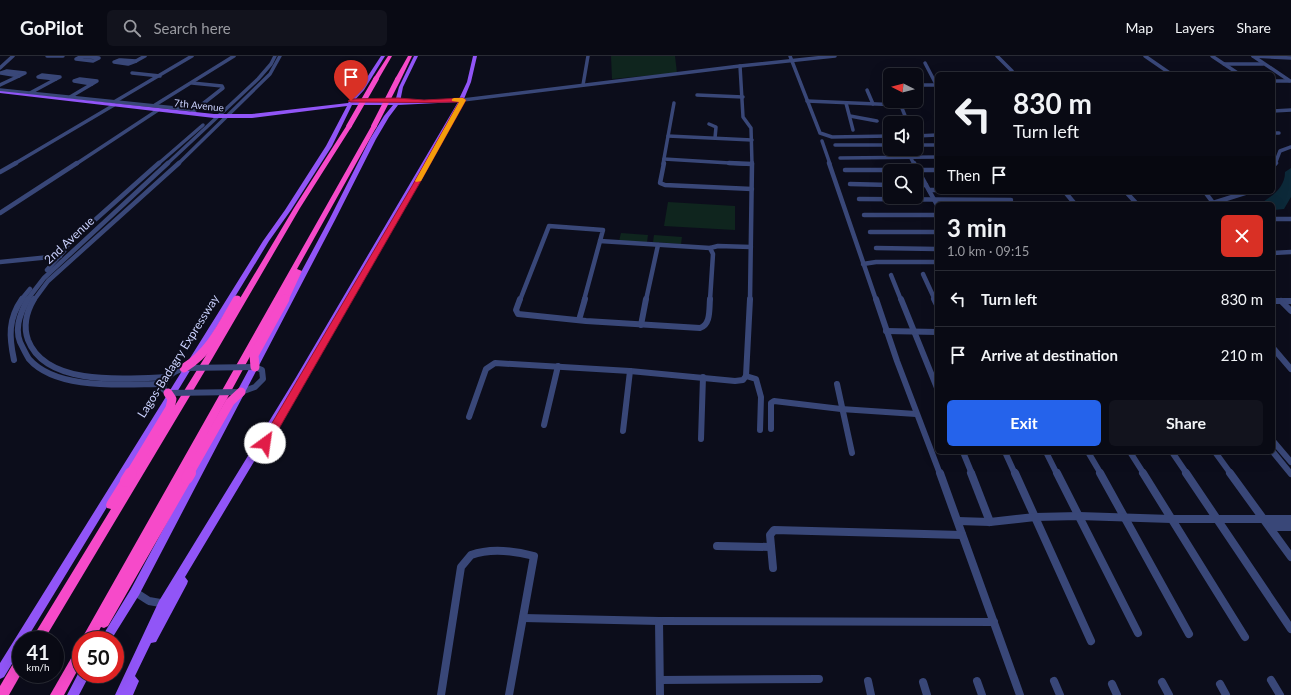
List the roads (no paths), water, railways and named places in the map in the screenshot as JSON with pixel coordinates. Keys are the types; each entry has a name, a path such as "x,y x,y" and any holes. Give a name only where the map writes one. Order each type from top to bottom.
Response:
{"highway":[{"path":"42,631 390,56"},
{"path":"92,631 178,480 325,212 374,126 410,56"},
{"path":"184,368 197,361 206,352 260,262 297,208"},
{"path":"255,367 254,355 285,299 325,212"},
{"path":"99,631 131,578 230,402 241,392"},
{"path":"38,631 170,408 172,399 168,393"},
{"path":"58,695 72,669"},
{"path":"58,695 72,674"},
{"path":"3,695 12,678"},
{"path":"3,695 12,681"}],"main road":[{"name":"Lagos-Badagry Expressway","path":"0,673 266,241 288,210 329,146 346,114 349,104 355,95 362,89 383,56"},
{"path":"111,631 136,592 332,220 373,139 397,102 401,87 416,56"},
{"path":"121,695 167,604 462,100 476,56"},
{"name":"7th Avenue","path":"0,91 193,111 210,117 252,116 333,104 411,101"},
{"path":"333,104 355,95"},
{"path":"397,102 462,100"},
{"path":"127,695 167,604"},
{"path":"72,695 79,683"}],"street":[{"path":"0,68 13,56"},
{"path":"46,56 63,56"},
{"path":"82,56 101,57 93,60 76,59 82,56"},
{"path":"136,61 119,60 114,62 128,64 136,61 145,56"},
{"path":"0,172 192,56"},
{"path":"0,213 234,56"},
{"path":"267,56 274,56"},
{"name":"2nd Avenue","path":"167,377 94,377 75,374 59,369 45,362 32,350 27,340 27,313 32,302 44,287 171,171 262,75 271,64 274,56"},
{"name":"2nd Avenue","path":"162,384 88,382 68,380 50,374 34,365 23,352 17,334 22,309 35,288 89,235 270,74 280,56"},
{"path":"583,85 588,56"},
{"path":"790,56 818,130 823,135 832,137 883,136"},
{"path":"462,100 835,56"},
{"path":"997,56 1012,71"},
{"path":"1145,56 1168,72"},
{"path":"1212,56 1236,72"},
{"path":"1253,56 1291,58"},
{"path":"1253,56 1291,81"},
{"path":"925,63 935,81"},
{"path":"1224,64 1263,64"},
{"path":"469,417 486,369 495,363 630,371 741,381 746,376 751,247 752,128 743,117 740,66"},
{"path":"0,85 19,76 25,73 8,71 0,74 19,76"},
{"path":"132,73 160,76"},
{"path":"30,93 60,77 42,75 38,77 56,79"},
{"path":"70,97 93,84 97,81 79,79 74,81 93,84"},
{"path":"1275,81 1291,81"},
{"path":"192,83 223,86 193,111"},
{"path":"923,85 935,85"},
{"path":"867,90 873,104"},
{"path":"0,91 70,97 114,103"},
{"path":"697,95 743,97"},
{"path":"807,100 883,104"},
{"path":"674,102 660,183 752,189"},
{"path":"846,103 853,130"},
{"path":"1275,111 1291,110"},
{"path":"850,116 877,121"},
{"path":"14,360 10,344 9,326 15,310 24,295 60,256 74,234 96,219 210,117"},
{"path":"709,124 716,127 715,138"},
{"path":"668,136 752,140"},
{"path":"923,136 935,136"},
{"path":"822,141 862,264 916,414 958,521 1020,695"},
{"path":"835,145 883,145"},
{"path":"923,145 935,145"},
{"path":"1275,164 1280,151 1291,147"},
{"path":"910,157 914,164"},
{"path":"840,158 935,157"},
{"path":"664,159 752,164"},
{"path":"845,170 883,170"},
{"path":"923,170 935,170"},
{"path":"923,180 934,200"},
{"path":"850,184 883,185"},
{"path":"929,190 935,190"},
{"path":"1067,194 1073,202"},
{"path":"1128,194 1135,202"},
{"path":"1219,202 1242,194"},
{"path":"859,198 1011,200"},
{"path":"864,215 935,215"},
{"path":"1275,219 1291,219"},
{"path":"579,320 603,230 549,226 546,228 516,310 518,314 579,320 641,325 700,328 705,326 708,321 713,254 710,248"},
{"path":"870,232 935,232"},
{"path":"600,241 710,248 718,246 751,247"},
{"path":"641,325 658,245"},
{"path":"876,248 935,249"},
{"path":"1275,253 1291,252"},
{"path":"0,262 60,256"},
{"path":"862,264 876,262 935,262"},
{"path":"891,274 935,383"},
{"path":"923,274 935,301"},
{"path":"1281,301 1291,311"},
{"path":"1275,302 1291,301"},
{"path":"886,331 935,332"},
{"path":"1275,350 1291,369"},
{"path":"544,425 558,366"},
{"path":"255,367 262,370 264,375 263,379 255,387 241,392 178,394 168,393 163,389 162,384 167,377 173,372 184,368 255,367"},
{"path":"623,430 630,371"},
{"path":"746,376 756,378 759,383 760,430"},
{"path":"701,439 703,377"},
{"path":"837,384 841,409 852,453"},
{"path":"771,429 771,403 774,401 841,409 916,414"},
{"path":"1275,442 1291,462"},
{"path":"963,454 990,522"},
{"path":"1006,454 1091,641"},
{"path":"1047,454 1138,633"},
{"path":"1089,454 1125,516 1189,634"},
{"path":"1131,454 1245,637"},
{"path":"1173,454 1291,629"},
{"path":"1216,454 1291,557"},
{"path":"1275,454 1291,474"},
{"path":"958,521 990,522 1035,517 1079,516 1125,516 1171,519 1291,519"},
{"path":"1270,527 1291,527"},
{"path":"773,568 770,535 774,530 962,535"},
{"path":"717,546 770,547"},
{"path":"441,695 461,567 465,560 472,554 515,552 534,556 509,695"},
{"path":"136,592 144,600 152,604 167,604"},
{"path":"523,618 659,621 994,622"},
{"path":"659,621 660,695"},
{"path":"660,680 819,680"},
{"path":"1271,680 1280,695"},
{"path":"868,681 871,695"},
{"path":"977,681 982,695"},
{"path":"1054,681 1060,695"},
{"path":"923,682 927,695"},
{"path":"1162,682 1169,695"},
{"path":"1112,684 1117,695"},
{"path":"1220,684 1226,695"}],"water":[{"path":"1291,168 1291,197 1284,209 1275,210 1275,202 1263,202 1275,194 1283,183 1285,172"}]}
